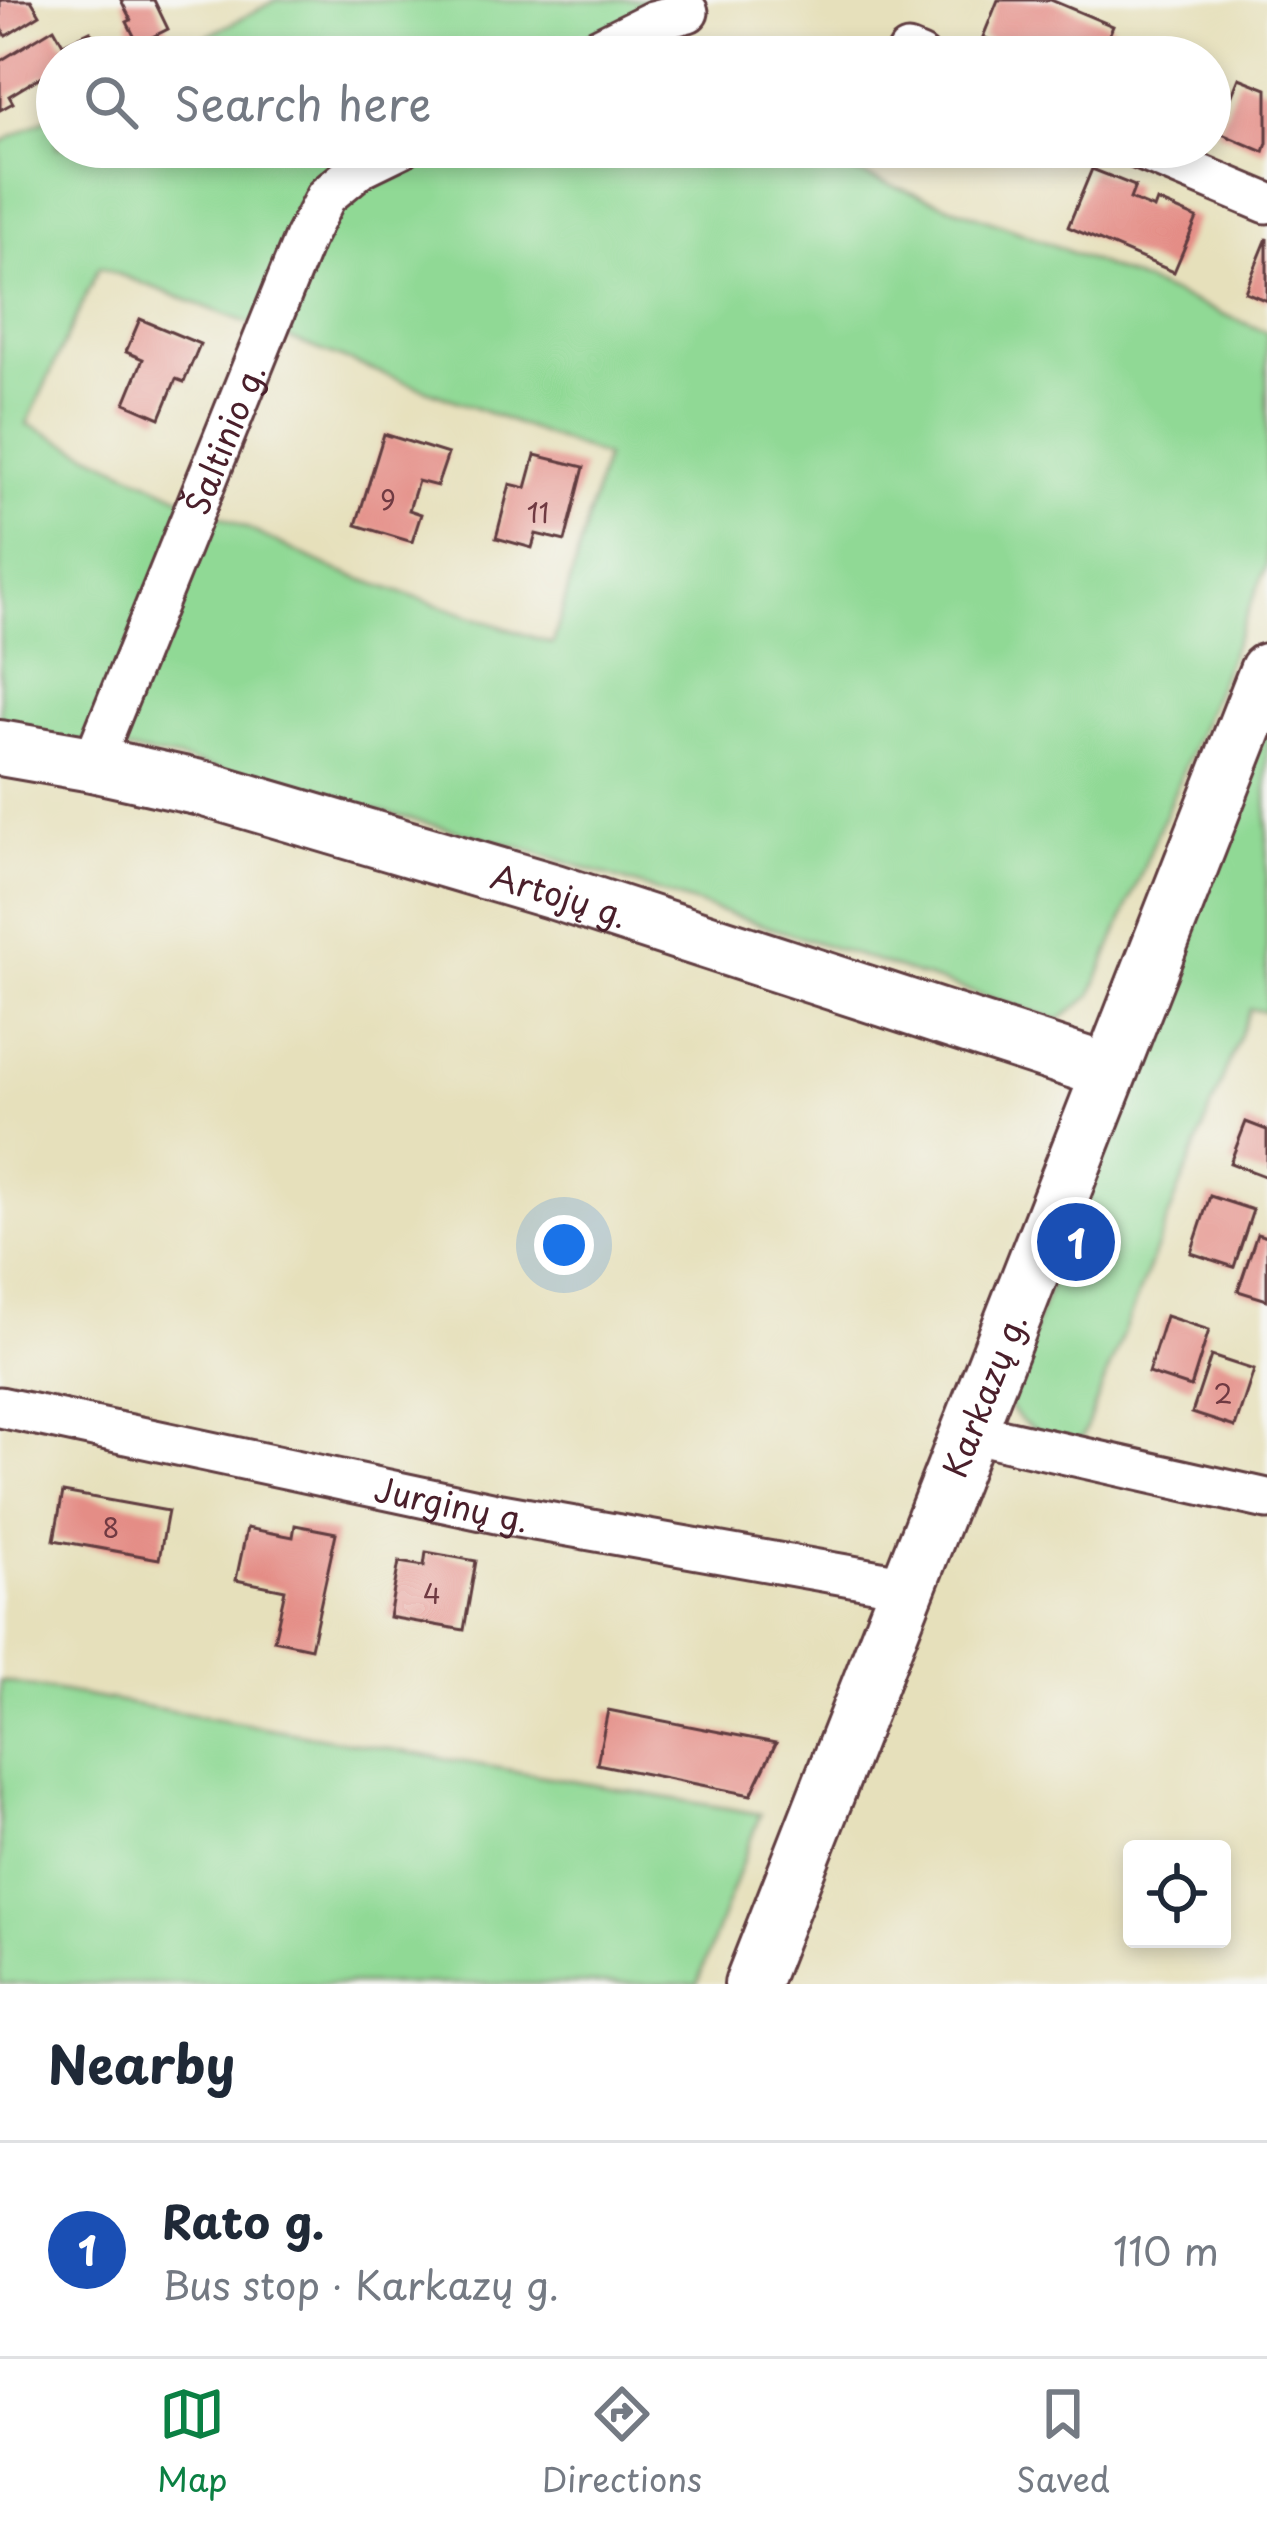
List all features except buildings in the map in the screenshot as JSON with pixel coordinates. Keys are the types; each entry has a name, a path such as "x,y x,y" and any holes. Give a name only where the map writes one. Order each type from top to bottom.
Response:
{"main road":[{"name":"Karkazų g.","path":"752,1984 1267,671"},
{"name":"Artojų g.","path":"0,748 206,789 556,892 1109,1072"}],"street":[{"path":"623,36 653,21 688,12"},
{"name":"Šaltinio g.","path":"92,764 304,239 326,196 360,168"},
{"path":"1184,168 1267,203"},
{"name":"Jurginų g.","path":"0,1407 501,1514 908,1586"},
{"path":"969,1432 1266,1495"}],"green space":[{"path":"277,0 648,0 650,4 632,10 646,36 208,36"},
{"path":"36,124 36,168 843,168 1016,230 1267,332 1267,565 1091,996 1059,1020 522,848 179,759 0,730 0,143","holes":["99,267 605,457 553,644 337,571 27,424"]},
{"path":"1267,715 1267,1012 1250,1009 1079,1446 1027,1426 1007,1400"},
{"path":"0,1681 760,1814 697,1984 0,1984"}],"place":[{"name":"Rato g.","path":"1076,1242"}]}
